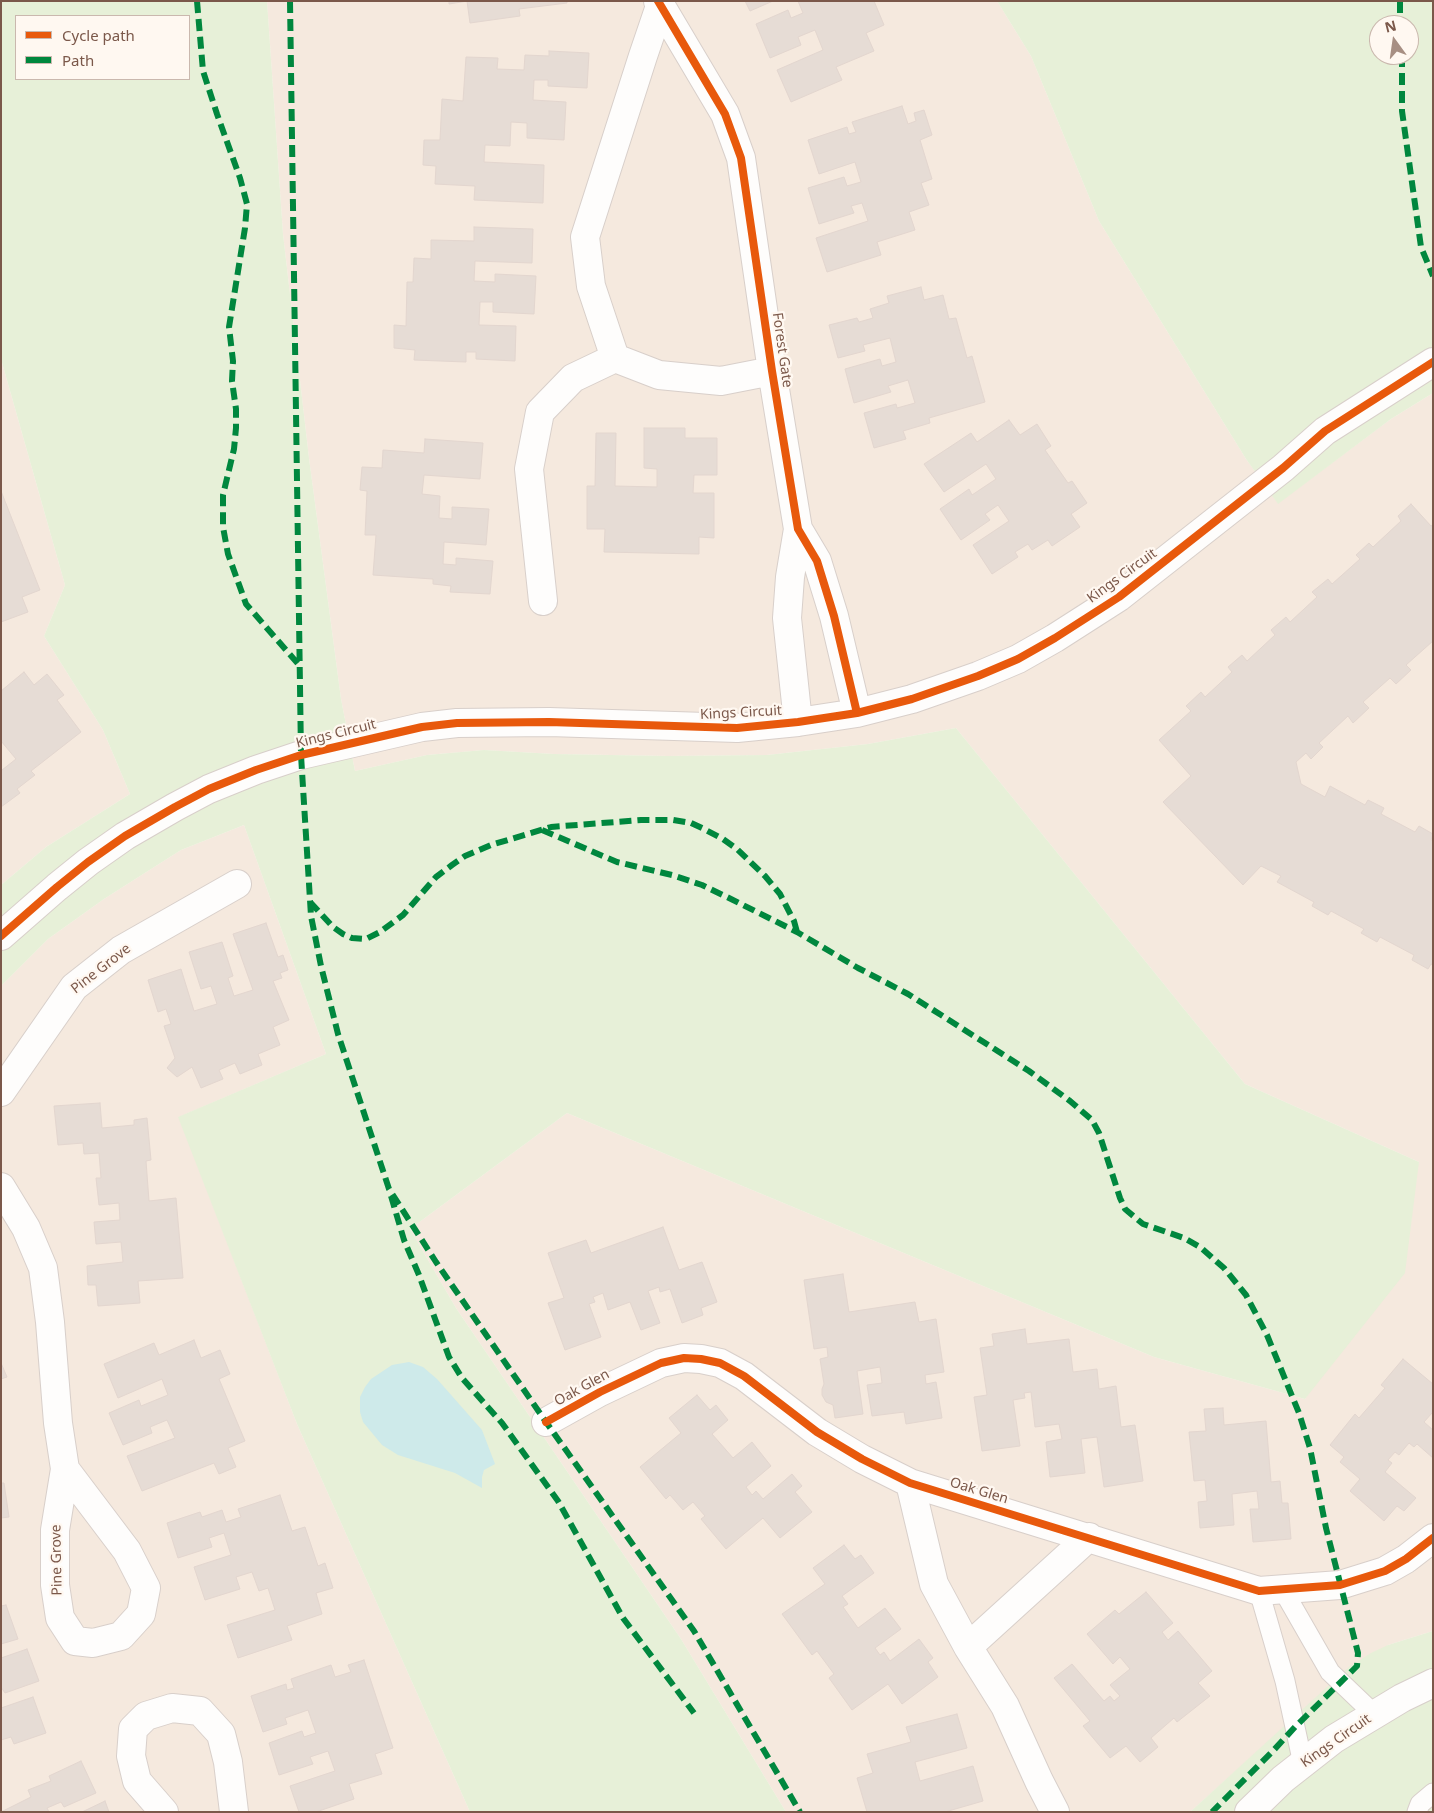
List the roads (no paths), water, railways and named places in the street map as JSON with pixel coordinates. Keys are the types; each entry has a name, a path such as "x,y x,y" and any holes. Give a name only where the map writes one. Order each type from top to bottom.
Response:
{"street":[{"name":"Forest Gate","path":"659,3 612,158 585,237 591,286 616,358 660,375 686,378 721,381 772,372"},
{"name":"Forest Gate","path":"659,3 725,114 741,158 772,372 798,529 786,618 798,722"},
{"path":"543,601 529,469 540,412 573,378 616,358"},
{"name":"Kings Circuit","path":"1,936 88,862 125,836 209,789 256,770 301,755 422,727 457,723 549,722 737,728 798,722 857,713 912,699 978,676 1018,659 1119,597 1283,468 1325,431 1430,368"},
{"name":"Forest Gate","path":"798,529 817,561 834,616 857,713"},
{"name":"Pine Grove","path":"1,1092 74,987 121,950 237,884"},
{"name":"Pine Grove","path":"1,1187 26,1228 43,1268 50,1322 58,1423 65,1469 55,1530 55,1585 60,1618 75,1641 93,1643 121,1636 141,1614 146,1588 127,1551 65,1469"},
{"name":"Oak Glen","path":"546,1422 600,1392 661,1363 684,1358 702,1359 720,1363 744,1376 817,1432 862,1459 910,1483 1271,1591 1340,1584 1385,1571 1406,1559 1433,1538"},
{"path":"910,1483 934,1584 968,1647 1005,1706 1055,1812"},
{"path":"968,1647 1089,1537"},
{"name":"Kings Circuit","path":"1249,1812 1283,1779 1334,1739 1402,1698 1433,1682"},
{"path":"164,1812 137,1781 131,1756 134,1729 146,1716 172,1708 200,1711 221,1734 228,1762 234,1812"}],"lane":[{"path":"1271,1591 1330,1672 1375,1714"},
{"path":"1271,1591 1285,1681 1303,1764"},
{"path":"1417,1812 1420,1804 1433,1793"}],"water":[{"path":"409,1362 423,1367 437,1379 482,1430 495,1464 484,1470 482,1488 455,1473 398,1455 382,1445 363,1422 360,1412 360,1397 371,1379 392,1365"}]}
